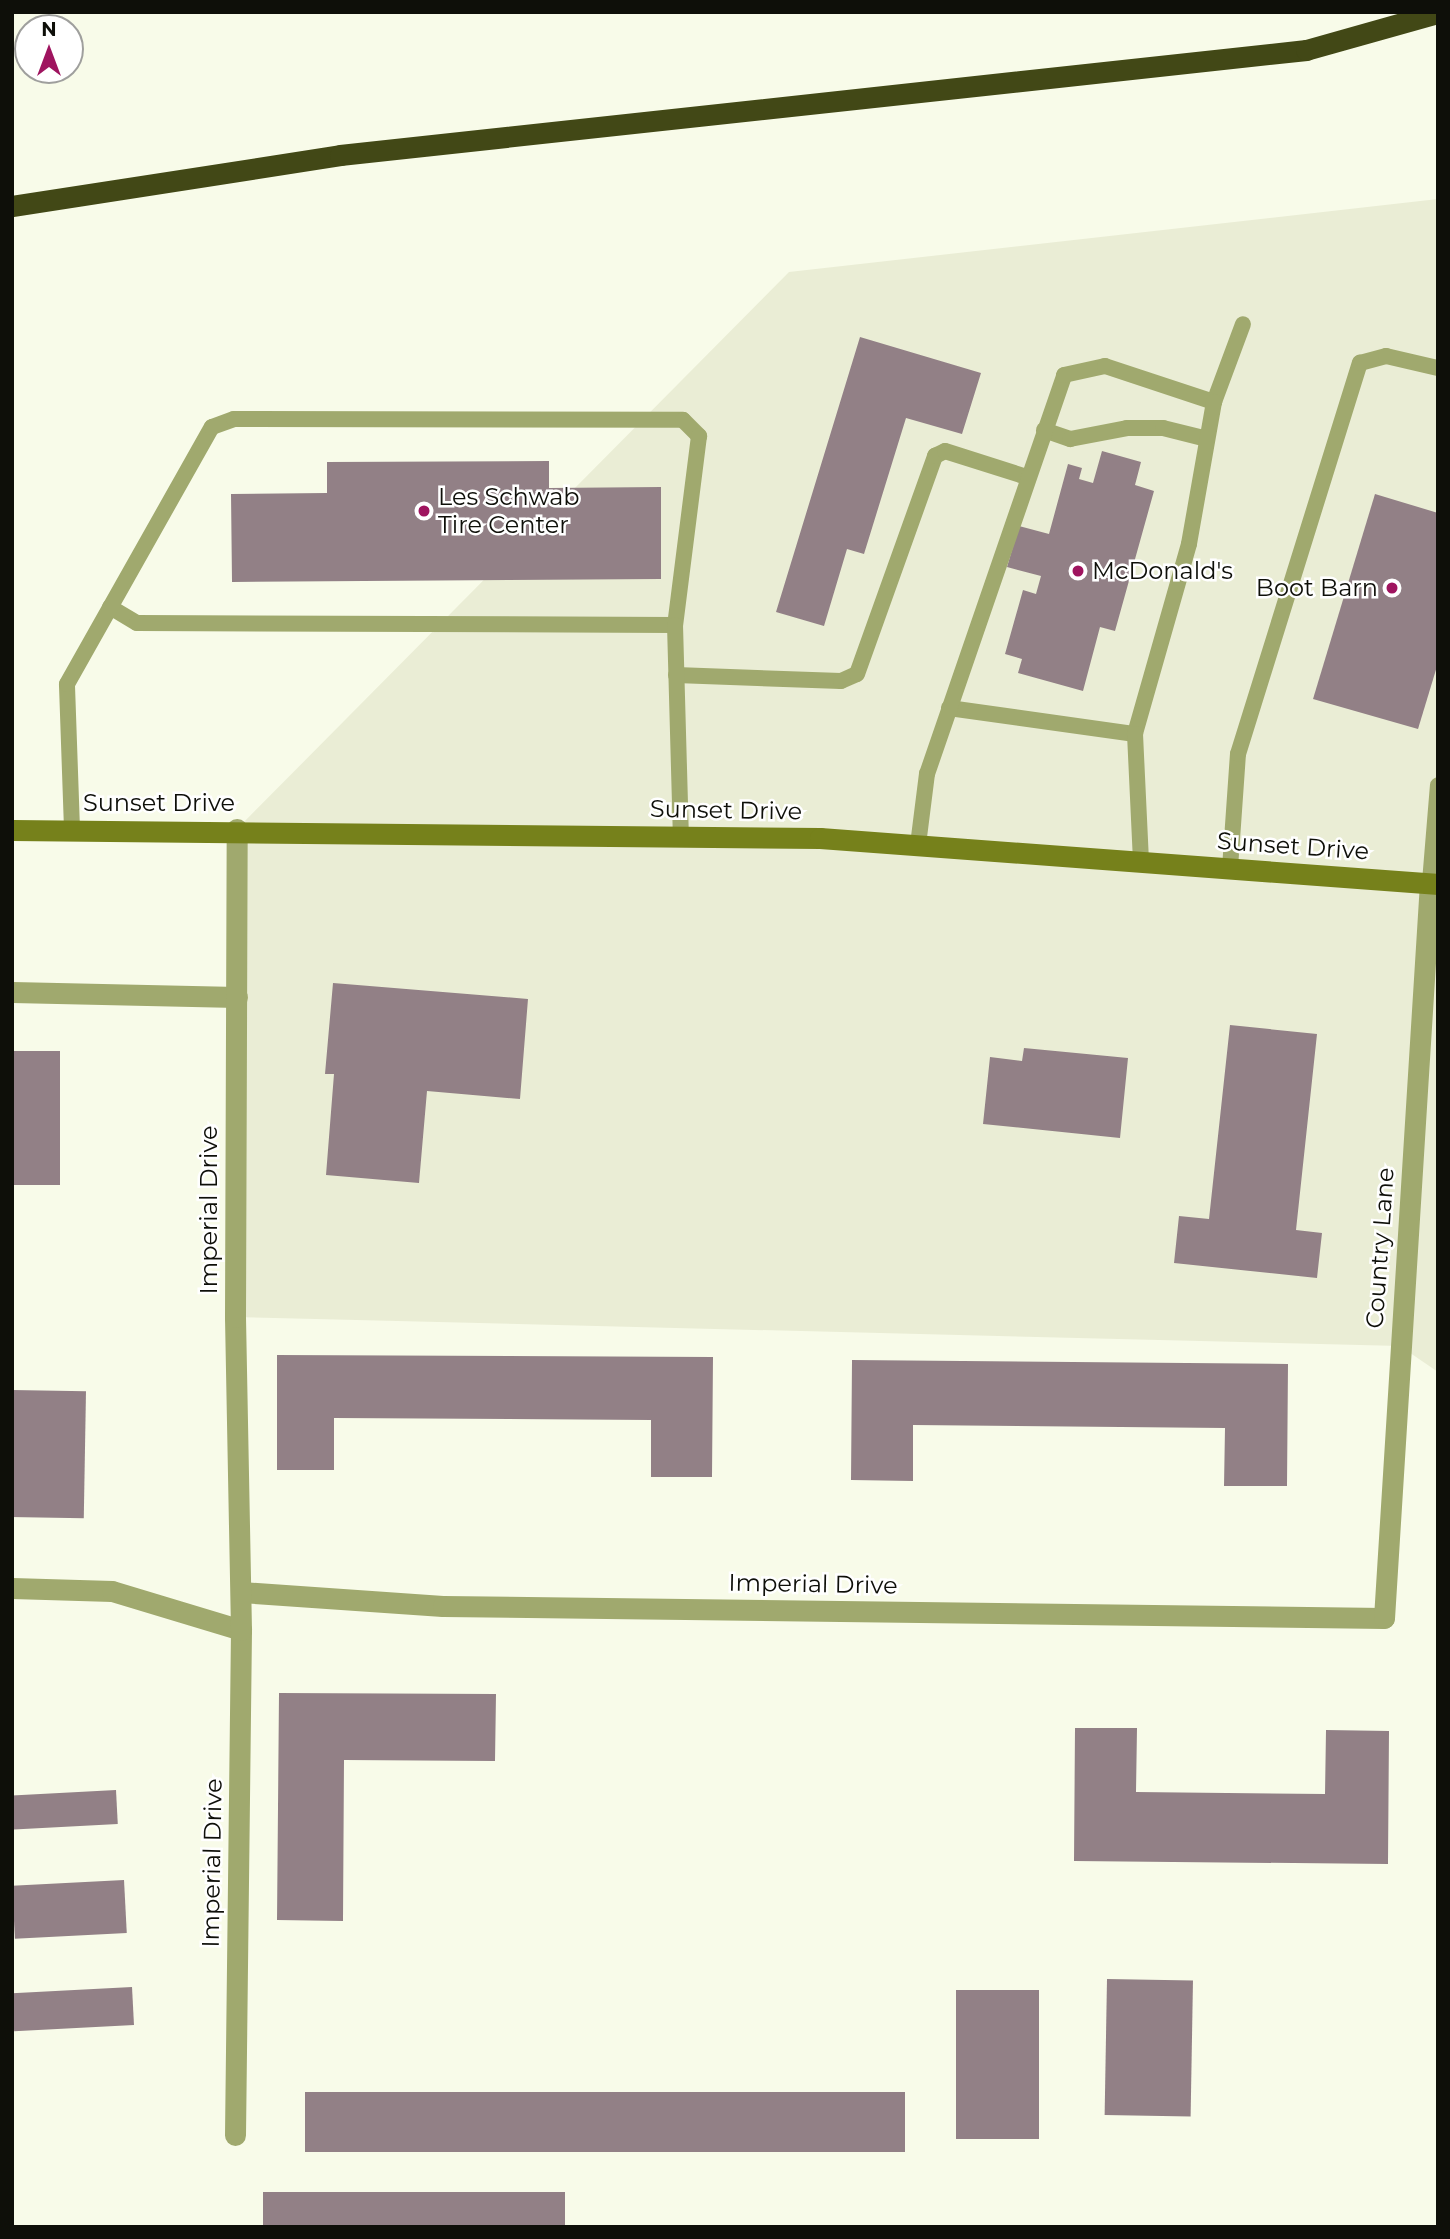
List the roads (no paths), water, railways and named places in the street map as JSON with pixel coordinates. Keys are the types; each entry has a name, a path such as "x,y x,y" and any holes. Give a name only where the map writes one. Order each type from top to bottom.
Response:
{"highway":[{"path":"12,206 341,155 1306,51 1438,13"}],"street":[{"name":"Sunset Drive","path":"12,830 237,829 681,835 918,845 1434,883"},
{"name":"Imperial Drive","path":"235,2135 242,1630 235,1317 237,829"},
{"name":"Country Lane","path":"1384,1618 1434,883"},
{"path":"12,992 236,997"},
{"path":"12,1588 112,1591 242,1630"},
{"name":"Imperial Drive","path":"242,1592 443,1606 1384,1618"}],"lane":[{"path":"1141,861 1135,734 1189,544 1214,402 1243,324"},
{"path":"1230,868 1238,754 1360,363 1386,356 1438,368"},
{"path":"918,845 927,774 1064,374 1105,366 1214,402"},
{"path":"72,829 67,684 212,427 234,419 683,420 699,436 675,625 681,835"},
{"path":"1044,430 1070,439 1163,428 1207,439"},
{"path":"676,675 841,681 857,674 935,456 945,451 1027,477"},
{"path":"110,607 137,623 675,625"},
{"path":"949,708 1135,734"},
{"path":"1434,883 1438,785"}],"place":[{"name":"Les Schwab Tire Center","path":"424,511"},
{"name":"McDonald's","path":"1078,571"},
{"name":"Boot Barn","path":"1392,588"}]}
